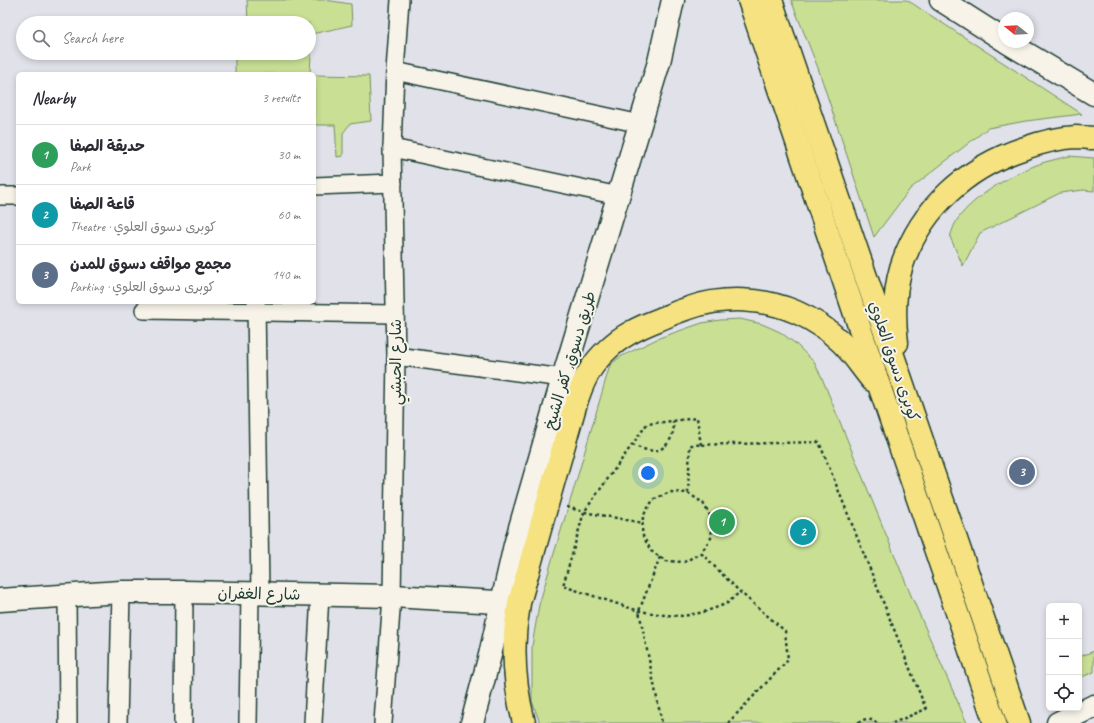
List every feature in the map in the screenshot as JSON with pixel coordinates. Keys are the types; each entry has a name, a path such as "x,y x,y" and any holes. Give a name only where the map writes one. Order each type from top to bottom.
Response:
{"highway":[{"name":"كوبرى دسوق العلوي","path":"749,0 995,723"},
{"name":"كوبرى دسوق العلوي","path":"771,0 1019,723"},
{"path":"902,382 895,322 896,295 901,268 911,243 924,220 941,199 962,181 987,164 1015,151 1044,141 1075,137 1094,138"},
{"path":"524,723 519,703 515,670 515,636 510,602 582,384 593,365 608,348 626,335 646,325 689,308 725,300 761,302 796,312 812,320 828,331 842,342 881,391"}],"main road":[{"name":"طريق دسوق, كفر الشيخ","path":"472,723 490,655 510,602 515,545 563,378 660,62 673,0"},
{"path":"941,0 998,36"},
{"path":"1017,48 1094,94"},
{"name":"شارع الغفران","path":"0,600 121,592 184,592 392,596 510,602"},
{"path":"1058,723 1094,706"}],"street":[{"name":"شارع الحبشي","path":"383,723 392,596 396,356 392,148 400,0"},
{"path":"395,71 641,124"},
{"path":"392,148 618,196"},
{"path":"316,186 393,183"},
{"path":"0,196 16,196"},
{"path":"248,723 255,593 256,307"},
{"path":"144,310 256,307 395,314"},
{"path":"396,356 563,378"},
{"path":"118,723 121,592"},
{"path":"183,723 184,592"},
{"path":"313,723 320,594"},
{"path":"67,596 68,723"}],"path":[{"path":"701,445 697,418 647,424 584,512 563,586 638,610 664,615 683,616 704,612 726,604 740,592"},
{"path":"632,445 640,449 648,450 658,450 662,448 670,440 674,432 673,421"},
{"path":"688,493 690,445 819,442 926,709 893,723"},
{"path":"670,492 688,493 704,503 712,519 711,538 701,553 684,562 666,561 651,551 642,534 643,516 653,500 670,492"},
{"path":"579,510 643,523"},
{"path":"701,553 740,592 784,631 788,660 728,723"},
{"path":"660,557 638,610 662,723"},
{"path":"858,723 865,719 871,719 877,723"}],"green space":[{"path":"247,0 325,0 351,4 352,25 316,33 316,16 248,16"},
{"path":"791,0 907,0 1082,114 1026,121 988,128 910,189 874,237 818,68"},
{"path":"235,60 311,60 310,72 235,72"},
{"path":"316,75 369,76 371,121 350,124 343,133 343,156 337,157 335,125 316,125"},
{"path":"1069,156 1094,158 1094,191 1083,190 1060,193 980,233 963,266 950,237 957,220 965,211 985,193 1022,171 1045,162"},
{"path":"740,319 762,324 780,332 796,344 814,362 822,378 910,593 967,723 540,723 532,701 532,646 539,605 610,365 620,357 659,338 702,323"},
{"path":"1094,651 1094,672 1082,677 1082,675 1082,656"}],"place":[{"name":"مجمع مواقف دسوق للمدن","path":"1022,472"},
{"name":"حديقة الصفا","path":"722,522"},
{"name":"قاعة الصفا","path":"803,532"}]}
